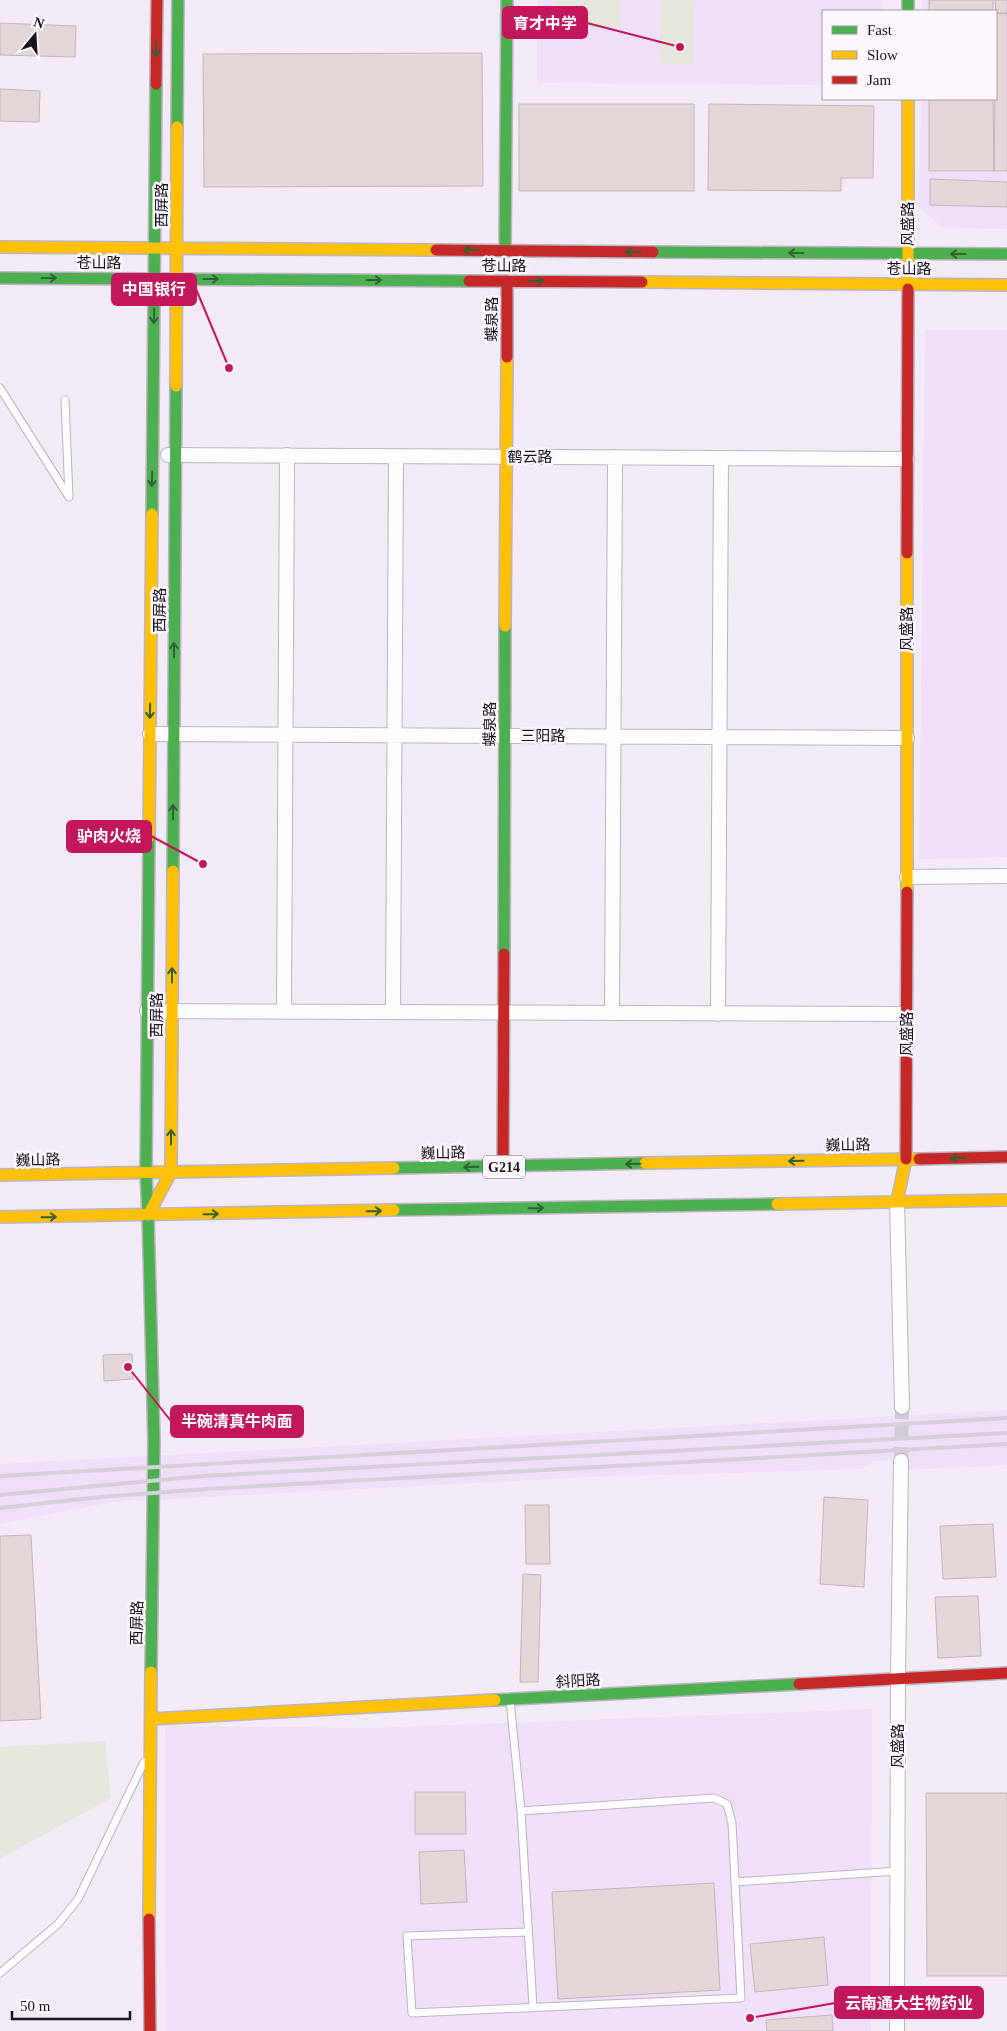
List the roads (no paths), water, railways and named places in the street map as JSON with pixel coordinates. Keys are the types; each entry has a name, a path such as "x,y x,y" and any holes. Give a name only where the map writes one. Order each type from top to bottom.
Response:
{"main road":[{"name":"西屏路","path":"150,2031 154,1441 146,1173 156,0"},
{"name":"西屏路","path":"148,1215 171,1172 178,0"},
{"path":"505,251 507,0"},
{"name":"风盛路","path":"897,1201 906,1159 908,100"},
{"name":"苍山路","path":"0,248 1007,254"},
{"name":"苍山路","path":"0,278 1007,285"},
{"name":"蝶泉路","path":"503,1167 507,281"},
{"name":"巍山路","path":"0,1175 1007,1157"},
{"path":"0,1217 1007,1200"},
{"name":"斜阳路","path":"152,1719 1007,1673"}],"street":[{"name":"鹤云路","path":"152,455 907,459"},
{"path":"284,1011 287,456"},
{"path":"393,1012 396,456"},
{"path":"612,1013 615,457"},
{"path":"718,1014 720,458"},
{"name":"三阳路","path":"150,734 907,738"},
{"path":"907,877 1007,876"},
{"path":"147,1011 907,1014"},
{"path":"897,1201 902,1407"},
{"name":"风盛路","path":"897,2031 901,1461"}],"lane":[{"path":"0,388 69,497 65,400"},
{"path":"510,1700 521,1811 533,2007"},
{"path":"0,1973 58,1924 78,1899 115,1819 151,1750"},
{"path":"521,1811 714,1798 727,1804 732,1823 740,1998 412,2012 407,1936 528,1932"},
{"path":"735,1882 898,1871"}],"tunnel":[{"path":"901,1461 902,1407"}],"railway":[{"path":"0,1476 1007,1418"},
{"path":"0,1495 203,1476 1007,1433"},
{"path":"0,1508 100,1497 206,1489 1007,1444"}],"place":[{"name":"育才中学","path":"680,47"},
{"name":"中国银行","path":"229,368"},
{"name":"驴肉火烧","path":"203,864"},
{"name":"半碗清真牛肉面","path":"128,1367"},
{"name":"云南通大生物药业","path":"750,2018"}]}
